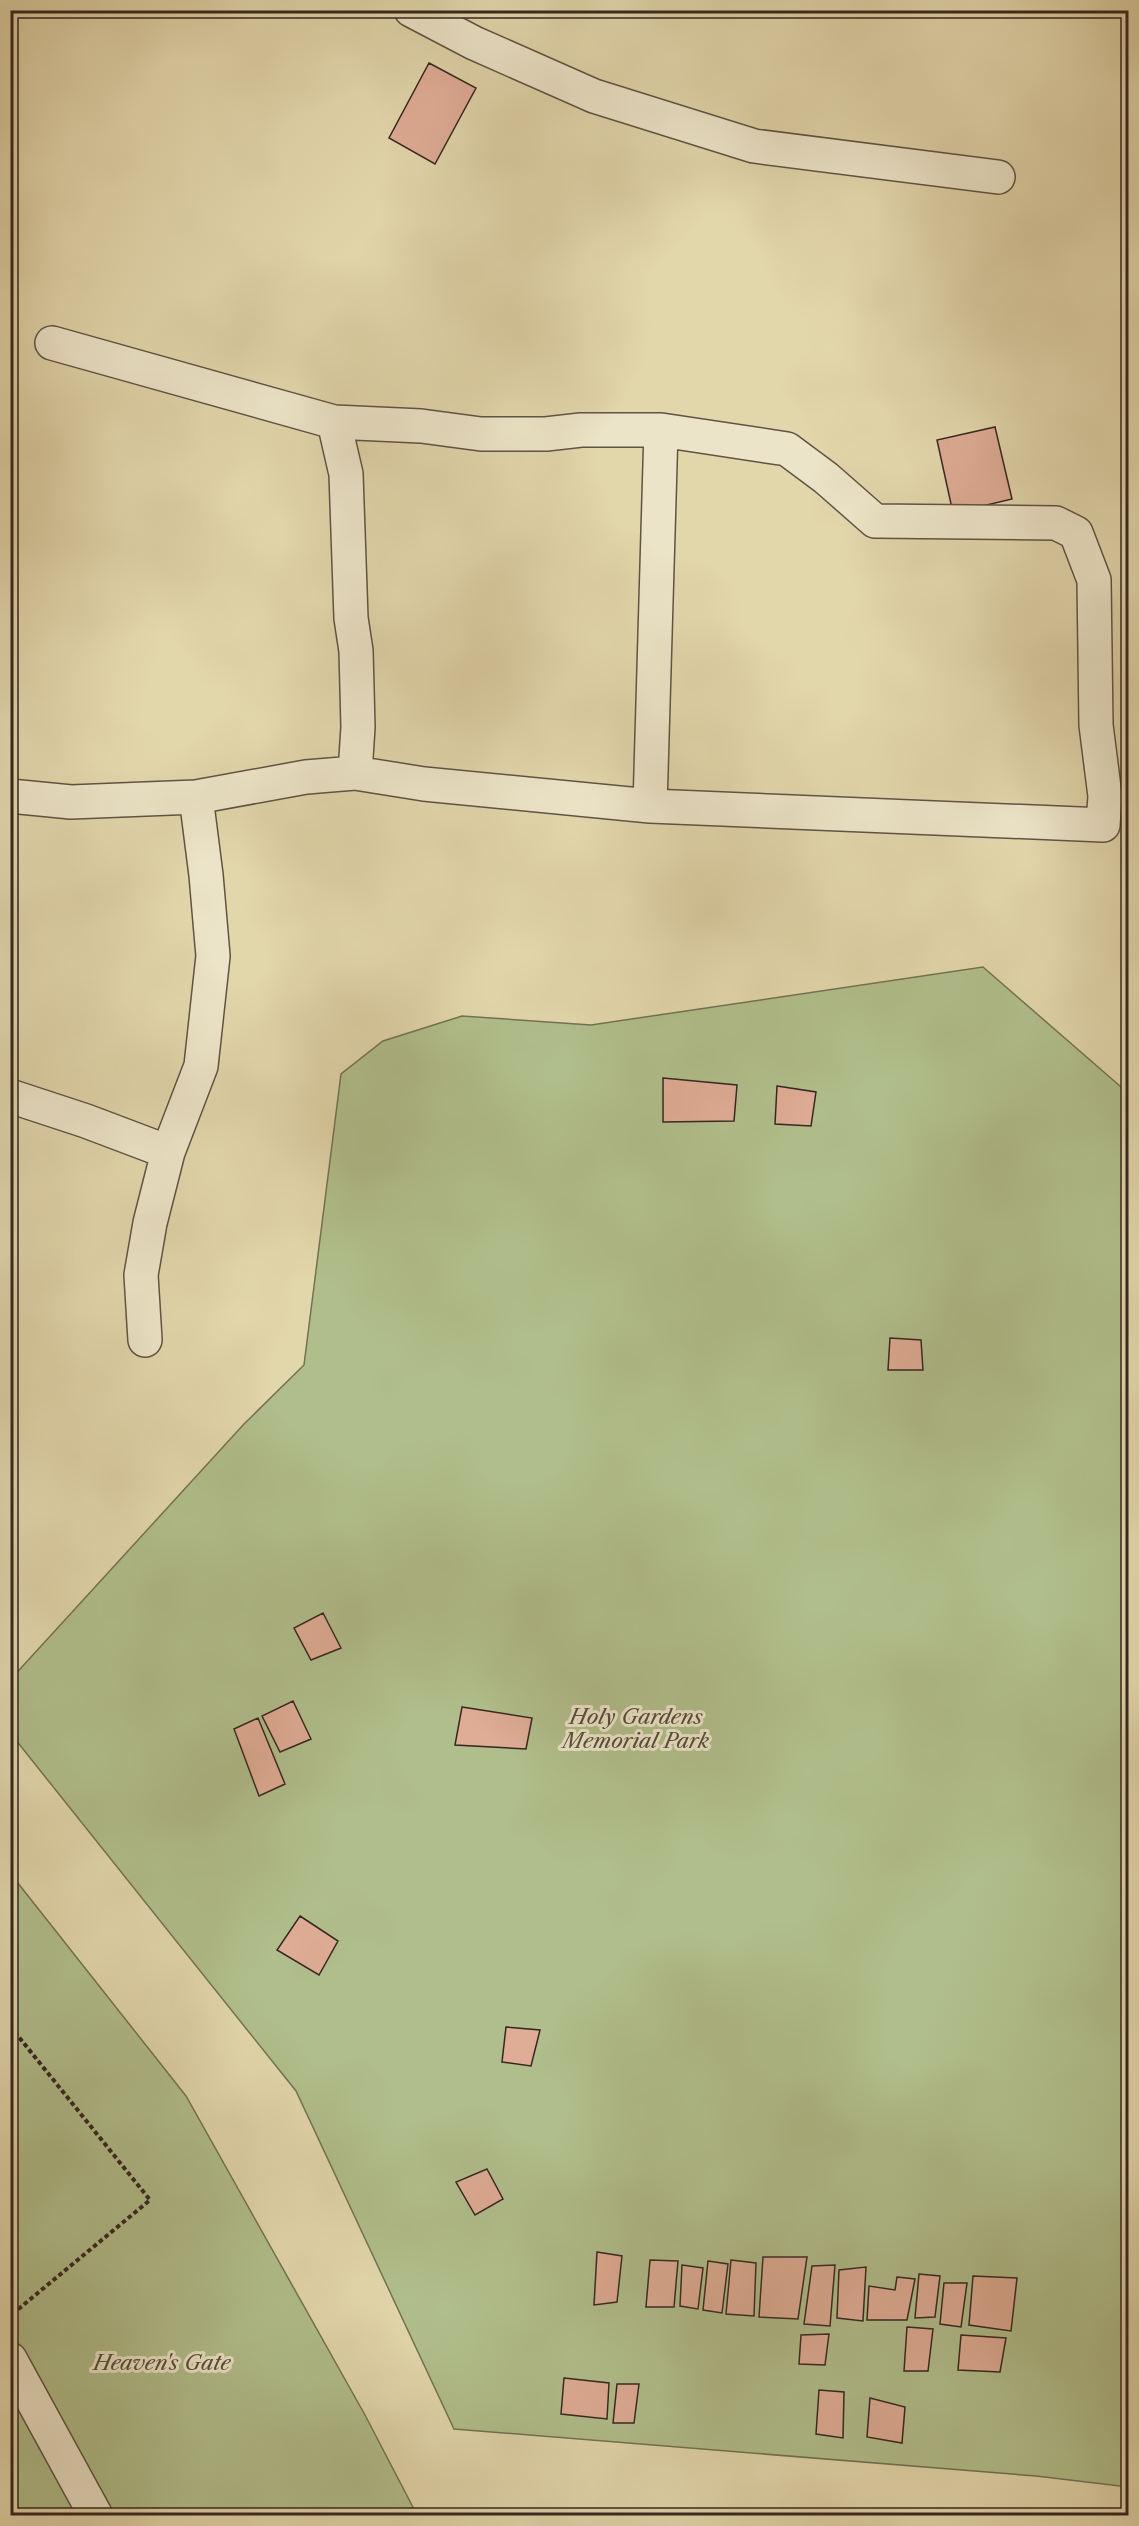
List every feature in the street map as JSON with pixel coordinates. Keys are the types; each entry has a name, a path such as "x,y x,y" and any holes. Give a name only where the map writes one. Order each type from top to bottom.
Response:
{"street":[{"path":"411,10 474,43 594,96 754,146 998,177"},
{"path":"10,796 71,802 196,797 306,777 355,773 424,784 650,806 1103,825 1105,796 1096,725 1094,580 1076,533 1056,523 875,521 826,478 787,449 661,430 481,434 421,426 334,422 52,343"},
{"path":"334,422 346,474 351,618 356,651 358,728 355,773"},
{"path":"650,806 661,430"},
{"path":"144,1340 141,1275 150,1223 168,1152 201,1066 213,956 196,797"},
{"path":"10,1095 168,1152"},
{"path":"10,2359 96,2516"}],"path":[{"path":"10,2025 150,2200 10,2316"}],"green space":[{"name":"Holy Gardens Memorial Park","path":"983,967 1128,1093 1128,2487 1036,2476 454,2429 296,2091 11,1734 10,1680 244,1424 304,1365 341,1074 383,1041 462,1016 591,1025"},
{"name":"Heaven's Gate","path":"10,1873 186,2096 365,2415 417,2515 11,2515"}],"building":[{"path":"429,63 476,88 435,164 389,138"},
{"path":"995,427 1012,499 953,513 937,440"},
{"path":"663,1078 737,1085 734,1121 663,1122"},
{"path":"777,1086 816,1092 811,1126 775,1124"},
{"path":"890,1338 921,1340 923,1370 888,1370"},
{"path":"323,1613 341,1648 311,1660 294,1628"},
{"path":"293,1701 311,1739 280,1752 262,1716"},
{"path":"462,1707 532,1718 526,1749 455,1745"},
{"path":"258,1718 285,1784 259,1796 234,1729"},
{"path":"300,1916 338,1941 319,1975 277,1950"},
{"path":"506,2027 540,2030 531,2066 502,2062"},
{"path":"487,2169 503,2199 475,2215 456,2182"},
{"path":"597,2252 622,2256 617,2302 594,2305"},
{"path":"763,2257 807,2257 798,2319 759,2317"},
{"path":"650,2260 678,2261 674,2307 646,2307"},
{"path":"731,2260 756,2263 754,2316 726,2314"},
{"path":"708,2261 728,2264 722,2313 703,2310"},
{"path":"682,2265 703,2268 698,2309 680,2306"},
{"path":"835,2265 830,2326 804,2324 812,2266"},
{"path":"866,2267 863,2321 837,2318 839,2270"},
{"path":"919,2274 940,2276 935,2317 915,2318"},
{"path":"973,2276 1017,2278 1011,2331 969,2325"},
{"path":"897,2277 915,2279 907,2320 867,2320 869,2286 895,2290"},
{"path":"944,2283 967,2283 961,2327 940,2324"},
{"path":"907,2327 933,2329 928,2371 904,2371"},
{"path":"829,2334 825,2365 799,2364 801,2335"},
{"path":"961,2335 1006,2338 1000,2372 958,2370"},
{"path":"564,2378 609,2383 607,2419 561,2414"},
{"path":"617,2384 639,2384 634,2423 613,2423"},
{"path":"819,2390 844,2392 843,2438 816,2434"},
{"path":"870,2398 905,2407 902,2443 867,2437"}]}
